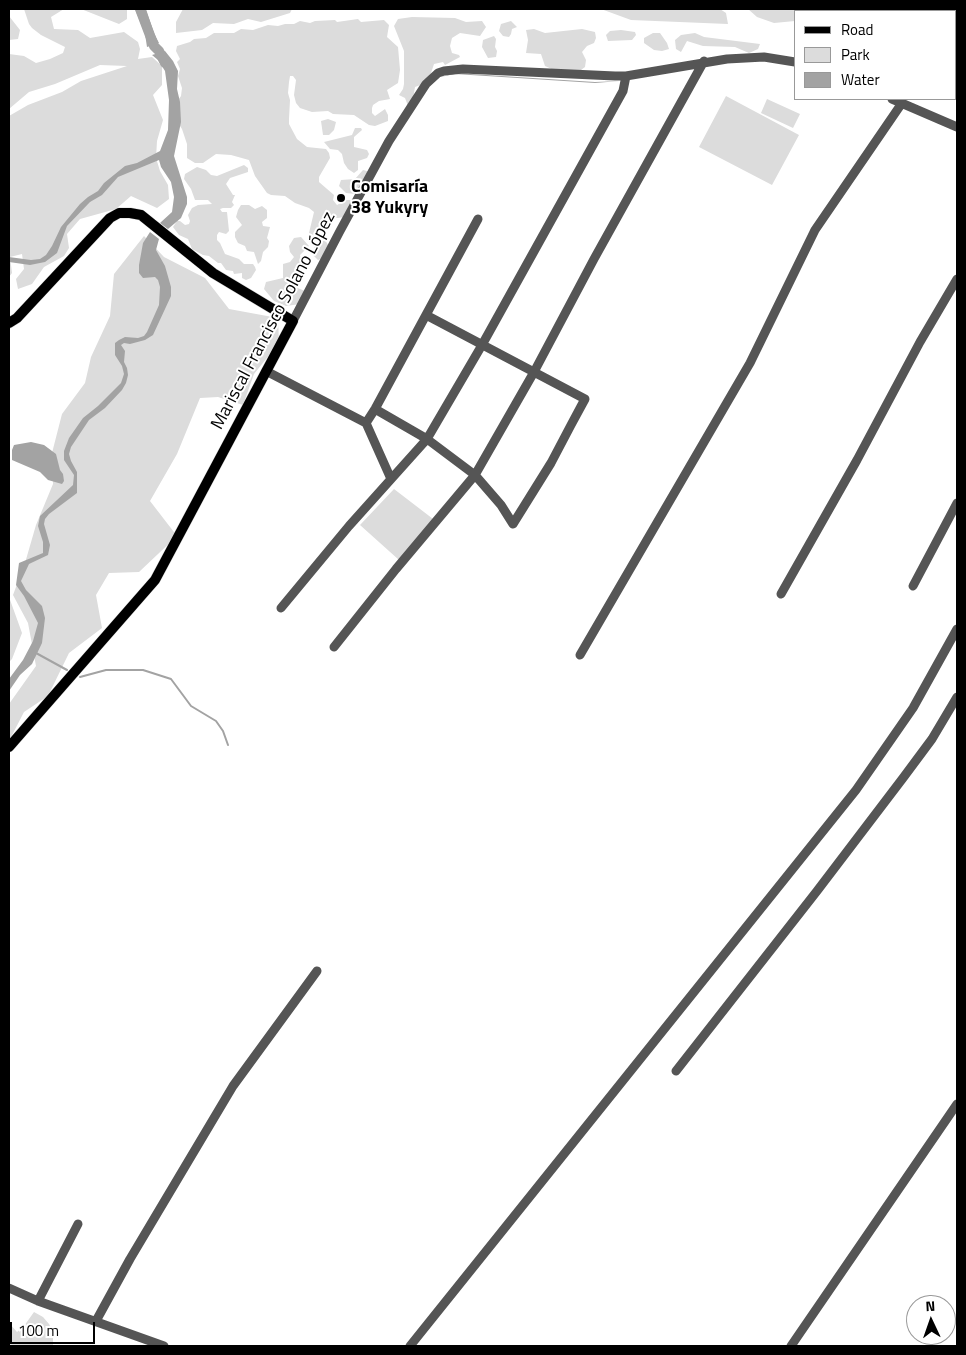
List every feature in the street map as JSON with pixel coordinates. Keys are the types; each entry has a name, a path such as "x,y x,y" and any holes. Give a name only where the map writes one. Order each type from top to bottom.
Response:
{"main road":[{"path":"9,323 17,318 110,218 119,213 130,212 141,215 213,273 293,321"},
{"name":"Mariscal Francisco Solano López","path":"9,747 155,580 293,321"}],"street":[{"name":"Mariscal Francisco Solano López","path":"293,321 389,141 433,76 444,71 464,69 626,76 704,61 750,57 764,57 794,62"},
{"path":"334,647 396,568 475,475 534,372 704,61"},
{"path":"281,608 349,526 427,439 482,345 625,88 626,76"},
{"path":"894,100 957,127"},
{"path":"580,655 750,363 814,230 902,103"},
{"path":"366,423 478,219"},
{"path":"781,594 857,460 920,342 957,279"},
{"path":"375,409 427,439 475,475 501,505 513,524 550,463 585,399 426,315"},
{"path":"266,371 366,423 391,479"},
{"path":"913,586 957,503"},
{"path":"410,1346 856,790 913,708 957,629"},
{"path":"676,1070 903,778 932,739 957,697"},
{"path":"96,1321 135,1251 233,1086 317,971"},
{"path":"791,1346 957,1104"},
{"path":"38,1301 78,1224"},
{"path":"9,1288 38,1301 164,1346"}],"green space":[{"path":"24,9 64,9 51,17 54,29 78,30 90,38 124,32 138,42 140,49 138,59 152,57 162,66 162,85 153,95 163,120 157,141 156,158 160,171 168,185 169,199 157,208 131,196 116,209 80,219 67,234 69,248 64,256 44,267 32,284 18,289 16,279 24,269 22,254 10,257 12,273 9,277 9,116 28,105 62,92 81,81 127,66 100,65 55,84 29,92 9,109 9,54 24,56 36,63 63,53 65,47 41,35 32,28"},
{"path":"81,9 127,9 127,19 119,24"},
{"path":"183,9 292,9 290,13 261,22 248,19 234,24 213,23 202,30 176,33 176,22"},
{"path":"601,9 720,9 726,13 728,24 631,20"},
{"path":"748,9 806,10 794,10 794,21 774,23 757,17"},
{"path":"9,16 20,30 18,39 9,40"},
{"path":"412,17 455,18 466,22 482,21 486,27 480,36 460,33 452,38 450,46 452,53 460,57 445,65 443,62 434,64 428,82 415,87 412,105 408,106 405,98 399,95 404,84 404,51 394,26 398,19"},
{"path":"358,19 361,22 384,20 389,25 387,37 398,47 400,70 398,83 387,90 390,99 379,101 372,108 372,113 375,116 385,109 388,121 375,126 369,125 354,115 333,114 328,111 312,112 300,108 296,103 294,95 296,80 293,76 290,76 288,93 290,100 289,124 297,139 307,147 326,149 329,153 330,158 319,177 319,182 334,195 333,200 337,205 346,200 353,202 344,217 327,217 322,220 318,237 309,233 314,212 285,196 267,193 255,176 249,160 231,155 216,154 203,163 195,163 187,158 187,144 178,123 176,103 181,96 182,88 178,76 180,69 177,62 180,59 176,51 177,46 194,39 206,38 214,33 234,33 241,29 253,30 268,25 294,24 300,21 310,23 315,21 335,20 337,22"},
{"path":"511,21 517,27 512,29 509,37 503,36 499,31 501,24"},
{"path":"534,29 545,33 582,29 595,32 596,38 594,43 587,46 582,52 586,60 585,67 577,73 554,70 545,66 541,54 526,53 528,40 526,30"},
{"path":"610,31 635,32 636,35 632,40 608,41 606,35"},
{"path":"653,33 660,33 669,49 662,51 654,50 644,43 644,38"},
{"path":"695,33 704,37 760,44 758,49 749,53 735,47 703,46 687,41 681,52 676,49 675,40 681,35"},
{"path":"494,36 496,39 496,57 488,58 482,47 483,40"},
{"path":"726,96 799,135 772,185 699,147"},
{"path":"767,99 800,114 793,128 761,113"},
{"path":"328,119 336,122 334,130 329,135 323,135 321,121"},
{"path":"355,128 361,128 362,130 354,137 354,147 367,150 369,154 367,158 358,161 358,170 354,173 344,163 342,154 338,150 330,149 324,142 352,135"},
{"path":"244,165 248,168 248,172 230,178 226,184 233,195 235,195 232,202 234,205 231,208 220,209 222,212 227,212 229,231 226,234 219,232 217,240 225,254 239,259 244,264 253,264 256,270 251,278 246,280 242,278 242,273 234,274 233,271 226,270 221,263 192,249 188,239 179,235 173,227 177,221 185,225 189,224 188,215 192,208 198,205 212,204 208,200 195,200 191,189 184,179 185,174 197,167 206,170 211,175 217,176"},
{"path":"363,170 367,171 368,179 356,194 346,193 339,186 341,180 355,179"},
{"path":"241,205 249,205 255,209 262,206 267,210 267,218 262,222 263,226 270,227 267,238 269,241 268,247 263,252 261,261 258,264 254,252 247,251 245,246 238,243 235,237 235,232 242,225 236,217"},
{"path":"144,236 164,257 205,278 229,309 278,318 279,343 254,374 243,405 218,397 200,398 177,454 150,501 177,536 139,572 109,573 96,595 102,628 69,653 48,696 24,712 9,741 9,704 36,666 28,623 13,595 36,525 53,484 52,453 62,414 85,383 91,357 110,316 114,274"},
{"path":"301,237 309,246 300,255 302,264 296,268 292,279 295,287 305,291 307,303 286,306 274,301 264,289 266,282 283,278 283,264 290,262 294,257 290,252 289,246 294,238"},
{"path":"325,240 330,248 329,256 318,260 314,256 314,246"},
{"path":"394,489 437,522 399,560 360,525"},
{"path":"9,597 22,633 12,659 9,662"},
{"path":"34,1312 43,1317 49,1324 53,1332 53,1346 9,1346 9,1323 17,1332"}],"water":[{"path":"135,9 146,9 159,43 147,47 145,34"},
{"path":"165,51 178,71 177,89 181,122 174,156 187,197 187,204 181,218 168,229 160,223 172,212 174,197 171,182 161,167 159,160 118,177 102,195 90,202 67,226 57,253 45,262 30,265 9,262 9,257 31,260 40,259 46,255 61,227 80,204 98,191 104,183 125,166 137,163 160,151 168,130 169,100 165,71 158,60 152,55"},
{"path":"455,73 595,82 620,81 595,83 455,74 440,77"},
{"path":"150,232 159,239 156,250 165,266 171,287 171,296 153,335 145,340 121,345 125,351 124,362 128,375 126,383 105,408 89,420 71,447 69,454 77,472 77,493 45,519 44,524 50,545 48,555 29,564 21,581 26,590 42,606 45,618 42,643 32,664 20,675 9,691 9,679 23,660 33,641 38,623 16,585 19,563 43,553 43,542 38,526 40,516 73,485 74,475 64,460 64,451 69,438 83,418 121,383 124,374 122,366 115,355 115,343 125,337 138,338 144,336 159,305 160,287 158,280 155,277 143,278 139,273 143,243"},
{"path":"31,442 44,445 56,454 60,470 63,474 64,481 62,484 48,480 40,472 12,460 14,445"}],"waterway":[{"path":"140,9 154,46 165,63"},
{"path":"36,653 67,670"},
{"path":"80,677 106,670 143,670 171,679 191,706 216,721 223,731 228,745"}],"place":[{"name":"Comisaría 38 Yukyry","path":"341,198"}]}
